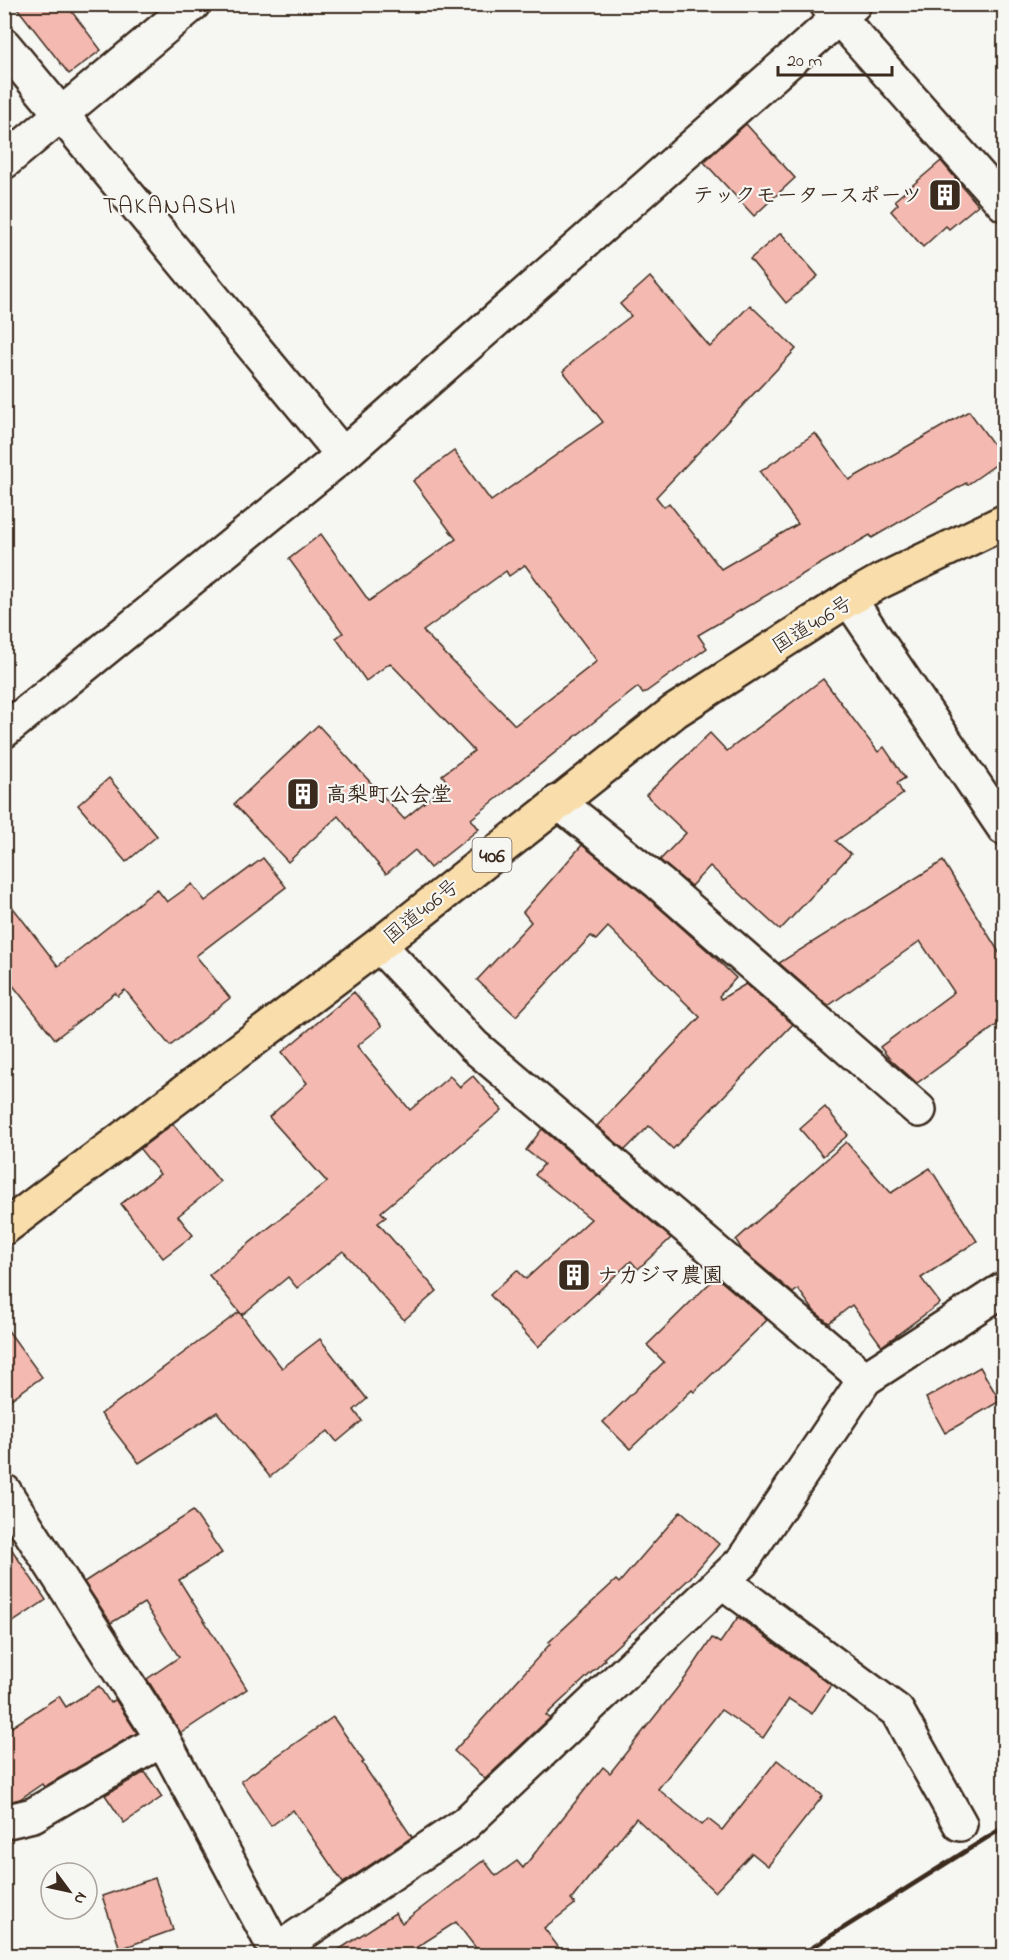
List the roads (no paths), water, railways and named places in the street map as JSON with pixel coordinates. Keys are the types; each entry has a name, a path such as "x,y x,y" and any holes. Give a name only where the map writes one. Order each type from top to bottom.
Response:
{"highway":[{"name":"国道406号","path":"6,1223 380,945 675,711 882,581 1005,522"}],"street":[{"path":"4,162 62,116 193,4"},
{"path":"4,731 343,455 840,9 1005,204"},
{"path":"4,45 343,455"},
{"path":"849,600 1005,828"},
{"path":"558,802 658,883 919,1110"},
{"path":"380,945 474,1046 865,1379"},
{"path":"4,1491 163,1738 277,1953 465,1824 742,1562 865,1379 1005,1289"},
{"path":"722,1581 897,1712 960,1824"},
{"path":"4,1822 33,1815 163,1738"}],"railway":[{"path":"799,1956 1004,1827"}],"place":[{"name":"テックモータースポーツ","path":"945,195"},
{"name":"高梨町公会堂","path":"303,794"},
{"name":"ナカジマ農園","path":"574,1275"}],"district":[{"name":"TAKANASHI","path":"170,205"}]}
